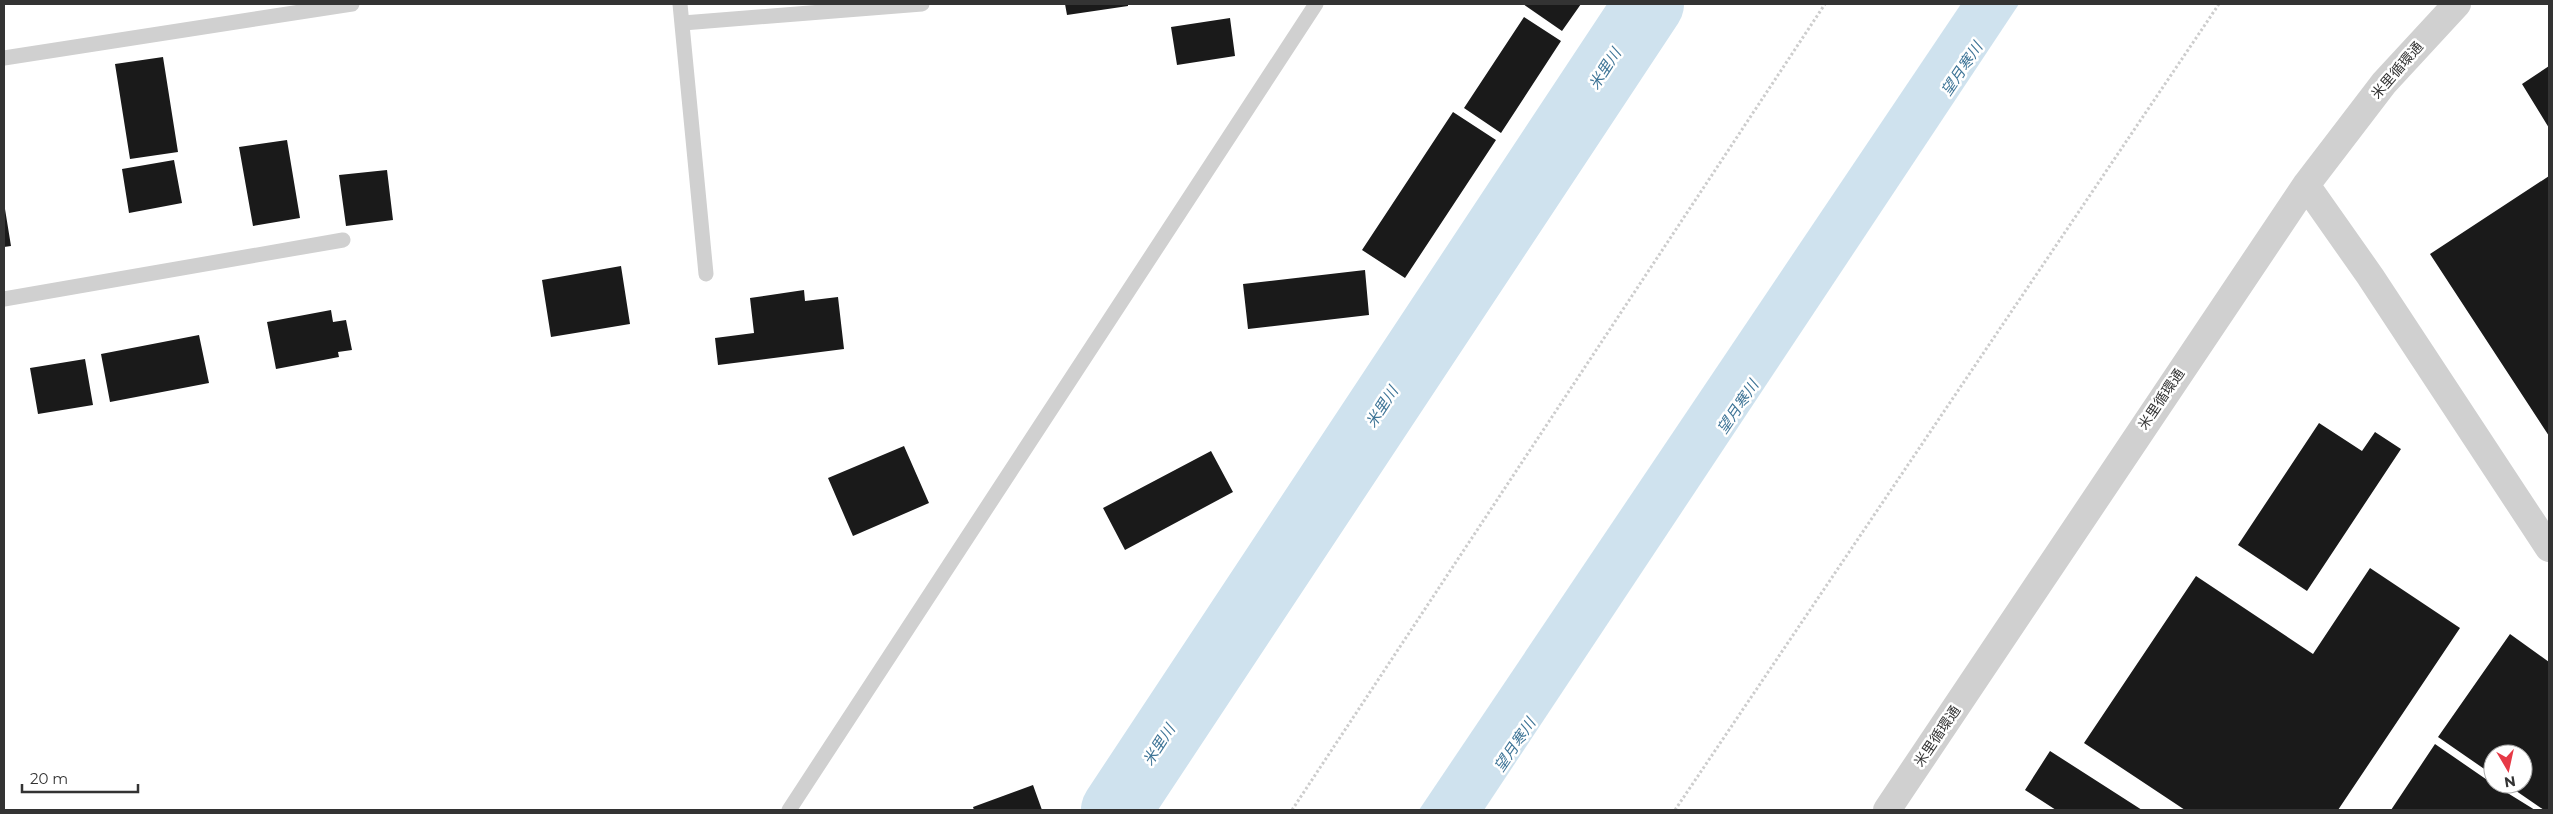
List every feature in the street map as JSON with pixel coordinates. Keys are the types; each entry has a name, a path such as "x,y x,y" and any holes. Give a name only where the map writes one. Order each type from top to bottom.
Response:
{"street":[{"name":"米里循環通","path":"1887,810 2306,184 2384,82 2457,4"},
{"path":"2306,184 2370,276 2549,548"}],"lane":[{"path":"4,58 352,4"},
{"path":"680,4 706,274"},
{"path":"683,23 922,4"},
{"path":"788,810 1316,4"},
{"path":"4,299 344,240"}],"path":[{"path":"1292,810 1825,4"},
{"path":"1675,810 2220,4"}],"water":[{"name":"望月寒川","path":"1961,4 2019,4 1484,810 1419,810"}],"building":[{"path":"1065,4 1128,4 1128,6 1067,15"},
{"path":"1523,4 1581,4 1562,31"},
{"path":"1524,17 1561,41 1501,133 1464,108"},
{"path":"1230,18 1235,56 1177,65 1171,27"},
{"path":"163,57 178,152 130,159 115,64"},
{"path":"2549,66 2549,128 2522,84"},
{"path":"1453,112 1496,140 1405,278 1362,250"},
{"path":"287,140 300,218 253,226 239,147"},
{"path":"174,160 182,203 129,213 122,169"},
{"path":"387,170 393,220 346,226 339,175"},
{"path":"2549,176 2549,436 2430,254"},
{"path":"4,210 11,246 4,247"},
{"path":"621,266 630,324 551,337 542,280"},
{"path":"1365,270 1369,315 1248,329 1243,284"},
{"path":"804,290 805,301 838,297 844,349 718,365 715,338 754,333 750,298"},
{"path":"331,310 333,322 346,320 352,350 338,352 339,357 276,369 267,322"},
{"path":"199,335 209,383 110,402 101,354"},
{"path":"85,359 93,405 38,414 30,368"},
{"path":"2319,423 2362,451 2375,432 2401,449 2307,591 2238,545"},
{"path":"904,446 929,503 853,536 828,478"},
{"path":"1211,451 1233,492 1125,550 1103,508"},
{"path":"2370,568 2460,628 2338,810 2185,810 2084,743 2196,576 2313,654"},
{"path":"2510,634 2549,662 2548,810 2544,810 2521,794 2533,794 2533,744 2483,744 2483,768 2438,737"},
{"path":"2435,744 2483,777 2483,794 2509,794 2535,810 2391,810"},
{"path":"2050,751 2142,810 2056,810 2025,790"},
{"path":"1033,785 1042,810 974,810 973,807"}],"waterway":[{"name":"米里川","path":"1116,810 1649,4"}]}
